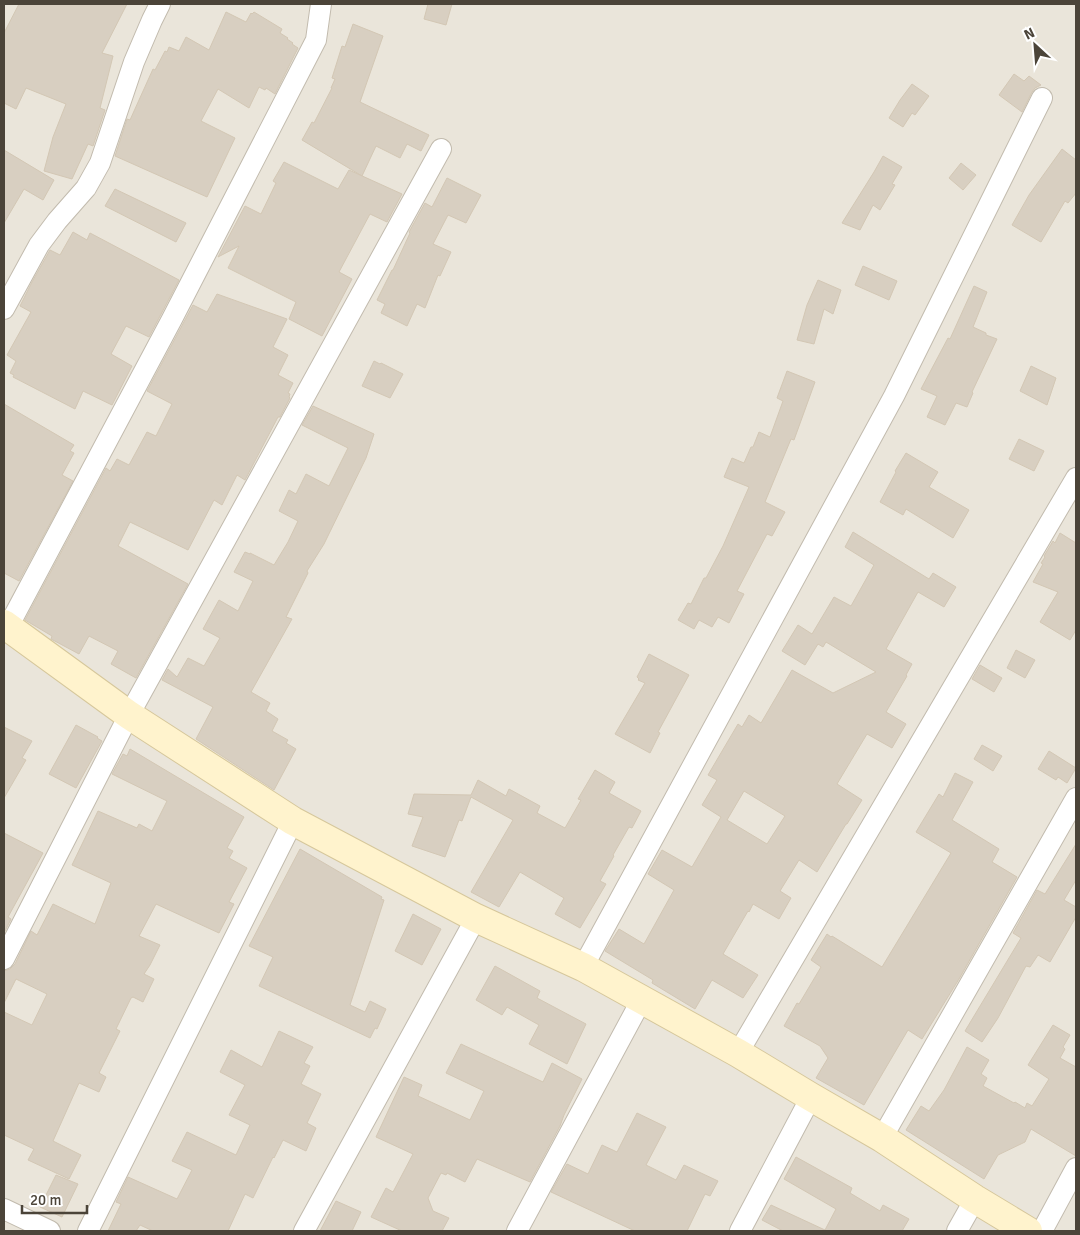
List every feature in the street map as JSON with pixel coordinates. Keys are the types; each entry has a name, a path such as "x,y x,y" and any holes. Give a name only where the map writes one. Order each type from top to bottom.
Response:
{"street":[{"path":"4,309 40,245 57,220 86,188 100,163 134,62 160,4"},
{"path":"321,4 316,40 172,319 6,626 129,715 293,821 476,918 583,967 642,999 882,1138 974,1199 1028,1231"},
{"path":"583,967 894,396 1042,98"},
{"path":"4,960 129,715 441,149"},
{"path":"738,1053 1076,478"},
{"path":"882,1138 1076,798"},
{"path":"88,1231 293,821"},
{"path":"304,1231 476,918"},
{"path":"517,1231 642,999"},
{"path":"740,1231 811,1097"},
{"path":"1042,1231 1076,1168"},
{"path":"957,1231 974,1199"},
{"path":"4,1209 50,1231"}],"shaded area":[{"path":"4,4 1076,4 1076,1231 4,1231"}],"building":[{"path":"19,4 127,4 102,53 113,56 100,108 105,110 93,146 88,144 72,179 44,171 53,137 66,104 26,88 16,109 4,103 4,33"},
{"path":"428,4 452,4 446,25 424,19"},
{"path":"226,12 246,22 251,13 254,12 282,29 280,33 298,48 275,94 266,88 265,90 259,87 249,108 218,89 201,121 235,138 207,197 115,156 127,119 130,120 153,69 155,70 165,51 167,52 169,47 179,51 186,37 209,50"},
{"path":"353,24 383,36 360,102 429,135 421,151 407,144 400,158 376,146 362,176 302,140 312,122 314,123 332,88 335,79 332,78 342,46 345,47"},
{"path":"1014,74 1024,81 1029,76 1041,85 1032,92 1022,112 999,95"},
{"path":"912,84 929,96 915,115 912,113 903,127 889,118"},
{"path":"1062,149 1076,160 1076,193 1068,203 1065,201 1041,242 1012,225 1029,195"},
{"path":"4,150 54,180 43,200 24,189 4,223"},
{"path":"883,156 902,167 892,184 895,185 880,210 873,205 860,230 842,223 874,172"},
{"path":"284,162 338,189 349,170 402,194 387,222 370,214 339,272 352,279 322,336 289,319 296,302 228,268 239,246 218,257 245,206 261,214 276,183 273,181"},
{"path":"961,163 976,175 963,190 949,178"},
{"path":"447,178 481,195 466,223 448,215 433,244 451,252 440,276 438,275 425,308 417,304 407,326 381,313 385,304 377,300 425,203 432,207"},
{"path":"115,189 186,223 176,242 105,206"},
{"path":"73,232 87,240 90,233 179,280 149,337 126,326 111,354 132,366 112,405 83,391 75,409 13,377 14,375 10,373 16,361 7,355 31,312 20,306 50,250 60,255"},
{"path":"863,266 897,281 889,300 855,285"},
{"path":"818,280 841,290 833,314 824,309 814,344 797,340 807,305"},
{"path":"974,286 987,292 973,327 997,339 967,407 956,403 945,425 927,417 937,396 921,389 948,338 950,339"},
{"path":"217,294 287,319 273,347 288,355 278,375 293,383 288,393 290,398 245,480 237,475 222,505 214,500 188,550 130,522 118,546 188,584 136,678 111,664 118,651 89,636 79,654 51,639 52,636 25,620 106,468 110,471 117,459 129,465 147,432 156,436 172,404 147,391 193,305 207,312"},
{"path":"374,361 403,374 390,398 362,386"},
{"path":"1031,366 1056,378 1047,405 1020,391"},
{"path":"787,371 815,382 794,440 791,439 765,502 785,512 772,536 767,534 737,591 744,594 729,623 718,617 712,627 699,620 694,629 678,620 688,603 691,604 704,578 706,578 723,546 749,487 724,477 732,458 744,463 759,432 770,437 783,401 777,398"},
{"path":"4,404 74,445 70,451 74,453 62,475 73,481 19,581 4,573"},
{"path":"313,406 374,434 366,458 324,544 307,571 308,573 286,617 292,619 251,692 270,703 266,711 278,719 272,731 288,740 286,743 296,749 274,790 196,739 213,707 162,680 168,669 177,677 188,658 204,666 220,638 203,629 219,600 238,611 253,581 234,572 245,552 274,565 298,521 279,511 289,490 296,494 306,474 329,486 348,448 302,425"},
{"path":"1019,439 1044,451 1034,471 1009,459"},
{"path":"906,453 938,472 929,487 969,510 953,538 906,509 903,515 880,502"},
{"path":"853,532 929,579 933,573 956,587 944,607 918,592 886,649 912,664 886,712 906,724 892,748 867,734 837,784 862,800 817,872 799,860 780,891 791,898 779,919 753,904 723,954 758,975 743,998 712,980 695,1009 652,983 653,980 605,951 619,929 644,944 674,890 648,874 662,850 692,867 721,817 702,805 717,780 708,775 738,724 742,727 749,715 761,723 792,670 833,693 876,672 826,642 823,647 818,644 805,665 782,651 798,625 812,634 834,597 851,606 874,565 845,547","holes":["744,791 785,816 767,844 727,820"]},
{"path":"1060,533 1076,543 1076,630 1070,640 1040,622 1058,592 1033,582 1043,564 1041,563 1044,556 1053,541 1055,543"},
{"path":"1016,650 1035,660 1025,678 1007,668"},
{"path":"649,654 689,675 658,732 660,733 650,753 615,734 645,683 638,680 637,677"},
{"path":"980,665 1002,678 994,692 972,679"},
{"path":"76,725 102,741 76,788 49,774"},
{"path":"4,727 32,741 22,758 26,760 4,798"},
{"path":"982,745 1002,756 993,771 974,759"},
{"path":"130,749 244,817 227,848 233,851 229,858 247,868 229,902 234,904 219,933 156,904 139,936 160,945 144,974 154,979 143,1002 133,997 131,998 116,1029 120,1031 99,1073 106,1077 99,1092 79,1083 53,1141 81,1155 69,1179 28,1160 34,1149 4,1135 4,1012 32,1025 47,994 16,979 4,1003 4,971 10,969 15,964 31,931 37,935 53,904 95,924 111,883 72,865 98,811 137,828 139,824 152,831 167,801 112,774 123,754 127,756"},
{"path":"1049,751 1076,768 1067,783 1058,777 1056,780 1038,769"},
{"path":"595,770 615,782 609,793 641,811 632,828 629,827 613,855 600,881 606,884 580,928 555,914 564,898 520,872 499,907 471,892 513,820 471,797 462,821 459,820 445,857 412,846 423,817 408,814 414,794 471,795 478,780 506,796 509,789 540,806 537,813 565,828 581,800 578,799"},
{"path":"955,773 973,782 952,820 999,849 992,862 1017,877 959,979 922,1039 908,1030 864,1105 816,1078 828,1058 820,1046 784,1026 821,967 811,960 827,934 882,967 951,853 916,832 939,794 943,797"},
{"path":"4,833 43,853 8,917 11,919 4,933"},
{"path":"1076,844 1076,880 1064,900 1076,907 1076,917 1050,962 1038,955 1030,967 1026,966 998,1018 982,1042 965,1031 1021,938 1013,933 1037,890 1045,894"},
{"path":"300,849 382,897 381,899 384,900 350,1005 365,1012 370,1001 386,1009 377,1029 375,1028 370,1038 259,986 273,957 249,946"},
{"path":"413,914 441,929 422,965 395,951"},
{"path":"495,966 540,991 537,998 586,1024 567,1064 529,1044 539,1025 507,1007 502,1015 476,1000"},
{"path":"1053,1025 1070,1035 1063,1047 1065,1049 1060,1058 1076,1067 1076,1156 1031,1129 1025,1142 998,1155 984,1179 906,1130 921,1106 929,1111 944,1090 967,1047 989,1060 981,1074 987,1078 983,1086 1025,1108 1027,1103 1032,1106 1049,1079 1028,1065"},
{"path":"279,1031 313,1047 304,1063 310,1066 301,1084 321,1094 307,1123 316,1128 306,1151 283,1140 253,1198 245,1194 228,1231 153,1231 140,1225 136,1231 108,1231 121,1204 116,1202 128,1177 177,1199 192,1170 172,1161 187,1132 236,1155 250,1125 229,1115 245,1085 220,1072 231,1050 262,1067"},
{"path":"461,1044 543,1082 552,1063 582,1079 560,1126 530,1182 477,1159 465,1182 447,1173 446,1175 441,1173 428,1198 433,1211 449,1218 442,1231 402,1231 371,1217 386,1188 393,1192 413,1154 376,1137 404,1077 422,1085 418,1096 470,1120 484,1091 446,1073"},
{"path":"637,1113 666,1127 646,1165 676,1180 684,1165 718,1181 710,1196 705,1194 687,1231 635,1231 551,1192 567,1164 588,1174 602,1145 617,1152"},
{"path":"796,1157 852,1188 850,1193 880,1211 883,1205 909,1219 902,1231 783,1231 762,1220 771,1205 825,1230 836,1209 784,1179"},
{"path":"56,1175 78,1184 62,1217 40,1207"},
{"path":"336,1201 361,1212 352,1231 320,1231"}]}
